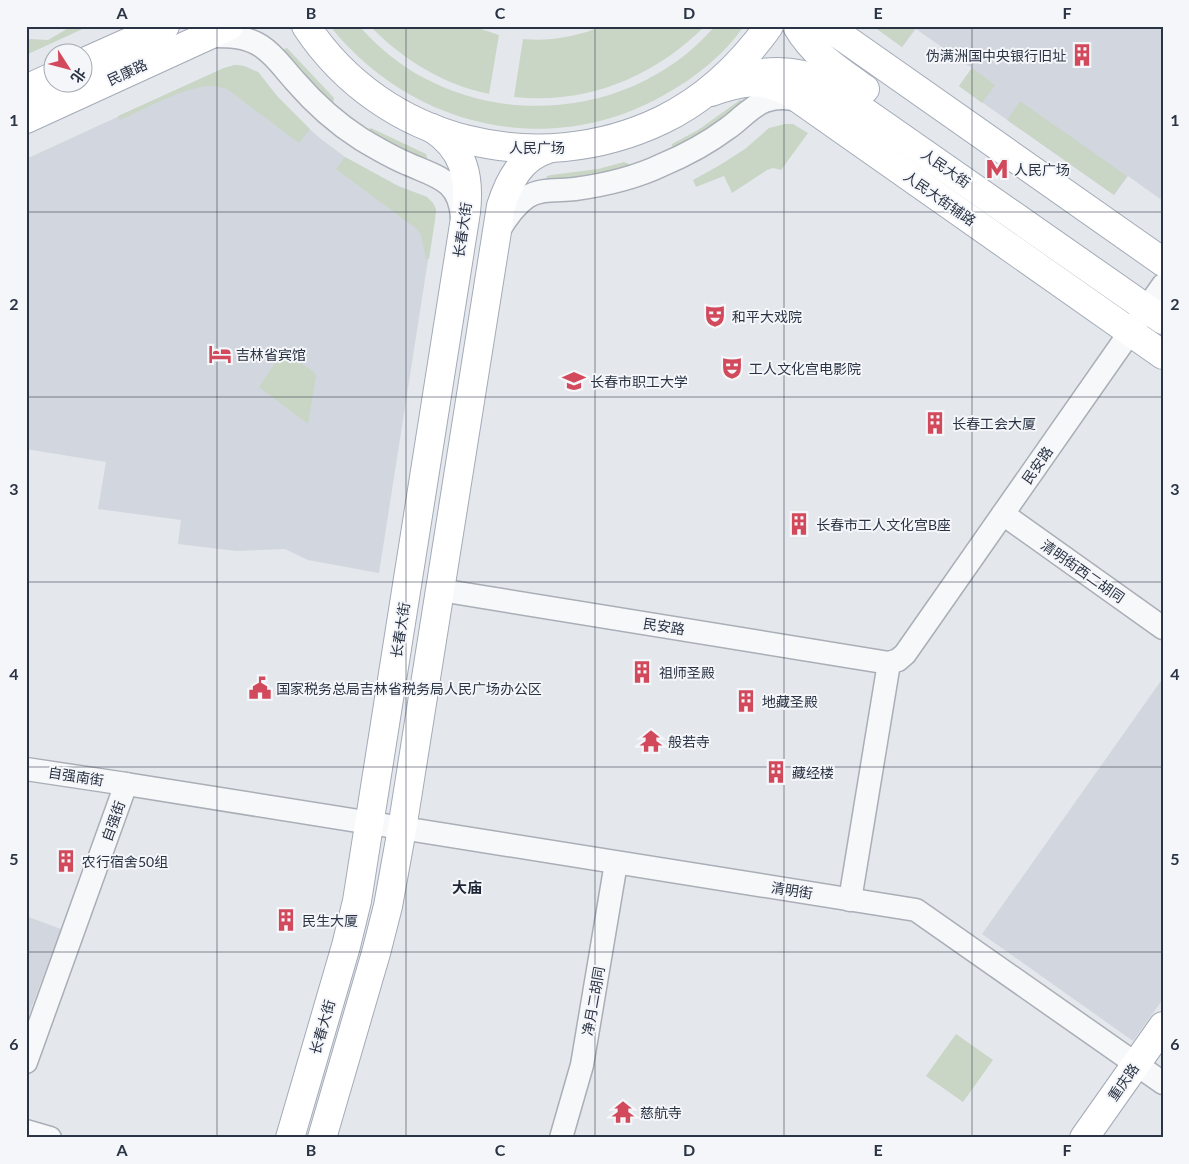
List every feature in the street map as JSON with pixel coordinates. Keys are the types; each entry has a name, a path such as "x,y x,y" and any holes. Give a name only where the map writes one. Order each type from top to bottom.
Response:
{"main road":[{"name":"民康路","path":"92,59 165,26"},
{"name":"人民广场","path":"303,29 362,88 403,115 432,128 471,141 520,149 548,149 593,143 632,132 663,119 709,90 741,61 769,26"},
{"name":"人民大街","path":"797,26 813,49 840,71 1158,301"},
{"path":"827,26 1163,262"},
{"name":"民康路","path":"26,119 217,31"},
{"name":"人民大街","path":"709,90 747,76 763,73 792,72 811,76 1158,301"},
{"path":"26,89 42,82"},
{"name":"人民大街辅路","path":"709,90 750,82 779,86 1163,355"},
{"name":"长春大街","path":"290,1138 346,946 357,901 463,230 468,186 462,162 449,141 432,128"},
{"path":"322,1138 388,906 402,829 501,206 508,184 516,173 528,160 548,149"},
{"name":"重庆路","path":"1084,1138 1163,1026"}],"street":[{"path":"836,26 855,46"},
{"path":"217,31 250,40 262,46 314,102 358,137 383,152 436,175 445,181 457,195 463,230"},
{"path":"495,238 513,210 520,202 532,194 601,184 629,178 656,168 682,157 706,143 763,102 784,98 796,100 811,107"},
{"name":"民安路","path":"440,590 889,663 898,660 1130,332 1158,301"},
{"name":"清明街西二胡同","path":"1003,514 1163,628"},
{"path":"850,900 889,663"},
{"name":"自强南街","path":"26,769 126,784"},
{"name":"自强街","path":"26,1062 126,784 370,823"},
{"name":"清明街","path":"370,823 916,910 1163,1083"},
{"name":"净月二胡同","path":"561,1138 582,1065 616,863"},
{"path":"26,1130 50,1138"}],"shaded area":[{"path":"873,26 1163,26 1163,201 1128,176 1114,195 959,86 972,68 916,29 902,47"},
{"name":"吉林省宾馆","path":"235,65 244,66 258,72 298,119 345,157 398,186 427,197 436,209 379,573 308,560 285,549 236,551 178,544 181,520 98,509 106,462 26,449 26,159 224,68"},
{"path":"1163,678 1163,999 1133,1041 982,934"},
{"path":"26,916 61,929 26,1022"}],"green space":[{"path":"72,26 89,26 54,42 42,42 42,48 26,55 26,41 30,39 48,40"},
{"path":"330,26 359,26 381,48 406,67 424,78 461,94 500,103 540,106 579,102 617,92 653,76 686,54 715,26 744,26 727,47 708,65 664,95 620,115 575,126 530,129 485,123 441,110 400,89 363,61"},
{"path":"370,26 472,26 499,35 489,94 456,84 425,69 410,60"},
{"path":"603,26 705,26 664,60 617,84 567,96 541,98 514,97 523,39 543,40 564,37 584,33"},
{"path":"873,26 912,26 915,28 902,47"},
{"path":"287,48 334,98 333,104 330,106 282,50"},
{"path":"235,65 244,66 258,72 277,96 310,129 299,143 227,89 216,86 201,87 178,94 120,120 118,116 224,68"},
{"path":"972,68 995,85 982,103 959,86"},
{"path":"740,100 745,103 745,109 671,150 672,144 698,130"},
{"path":"1020,101 1127,176 1114,195 1007,120"},
{"path":"793,124 808,133 781,170 773,168 767,170 732,193 724,176 696,187 693,180 745,149 769,128"},
{"path":"371,128 426,154 428,161 426,164 366,131"},
{"path":"345,157 398,186 427,197 433,203 436,209 429,259 426,259 421,235 417,229 336,169"},
{"path":"624,162 629,164 630,172 545,182 547,176 598,169"},
{"path":"283,351 314,372 316,376 308,424 259,387"},
{"path":"956,1034 993,1060 963,1102 926,1076"}],"place":[{"name":"伪满洲国中央银行旧址","path":"1082,55"},
{"name":"人民广场","path":"997,169"},
{"name":"和平大戏院","path":"715,316"},
{"name":"吉林省宾馆","path":"220,354"},
{"name":"工人文化宫电影院","path":"732,368"},
{"name":"长春市职工大学","path":"574,381"},
{"name":"长春工会大厦","path":"935,423"},
{"name":"长春市工人文化宫B座","path":"799,524"},
{"name":"祖师圣殿","path":"642,672"},
{"name":"国家税务总局吉林省税务局人民广场办公区","path":"260,688"},
{"name":"地藏圣殿","path":"746,701"},
{"name":"般若寺","path":"651,741"},
{"name":"藏经楼","path":"776,772"},
{"name":"农行宿舍50组","path":"66,861"},
{"name":"民生大厦","path":"286,920"},
{"name":"慈航寺","path":"623,1112"}],"district":[{"name":"大庙","path":"467,887"}]}
